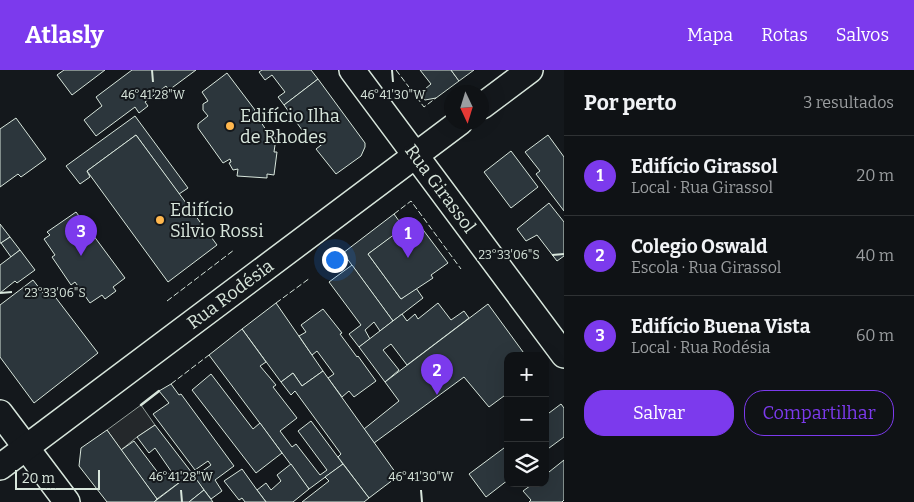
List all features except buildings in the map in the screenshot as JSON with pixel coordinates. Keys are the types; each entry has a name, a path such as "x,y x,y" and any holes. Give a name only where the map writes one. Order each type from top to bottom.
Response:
{"street":[{"name":"Rua Girassol","path":"352,70 564,355"},
{"path":"489,101 530,70"},
{"name":"Rua Rodésia","path":"0,467 449,130"},
{"path":"0,413 66,502"}],"shaded area":[{"path":"141,405 155,425 121,450 107,430"}],"fence":[{"path":"396,70 424,107 436,98"},
{"path":"394,214 411,201 461,269"},
{"path":"167,301 234,250"},
{"path":"276,303 310,278"},
{"path":"171,384 209,355"}],"wall":[{"path":"141,405 159,391"}],"place":[{"name":"Edifício Ilha de Rhodes","path":"230,126"},
{"name":"Edifício Silvio Rossi","path":"160,220"},
{"name":"Edifício Buena Vista","path":"81,256"},
{"name":"Edifício Girassol","path":"408,258"},
{"name":"Colegio Oswald","path":"437,395"}]}
